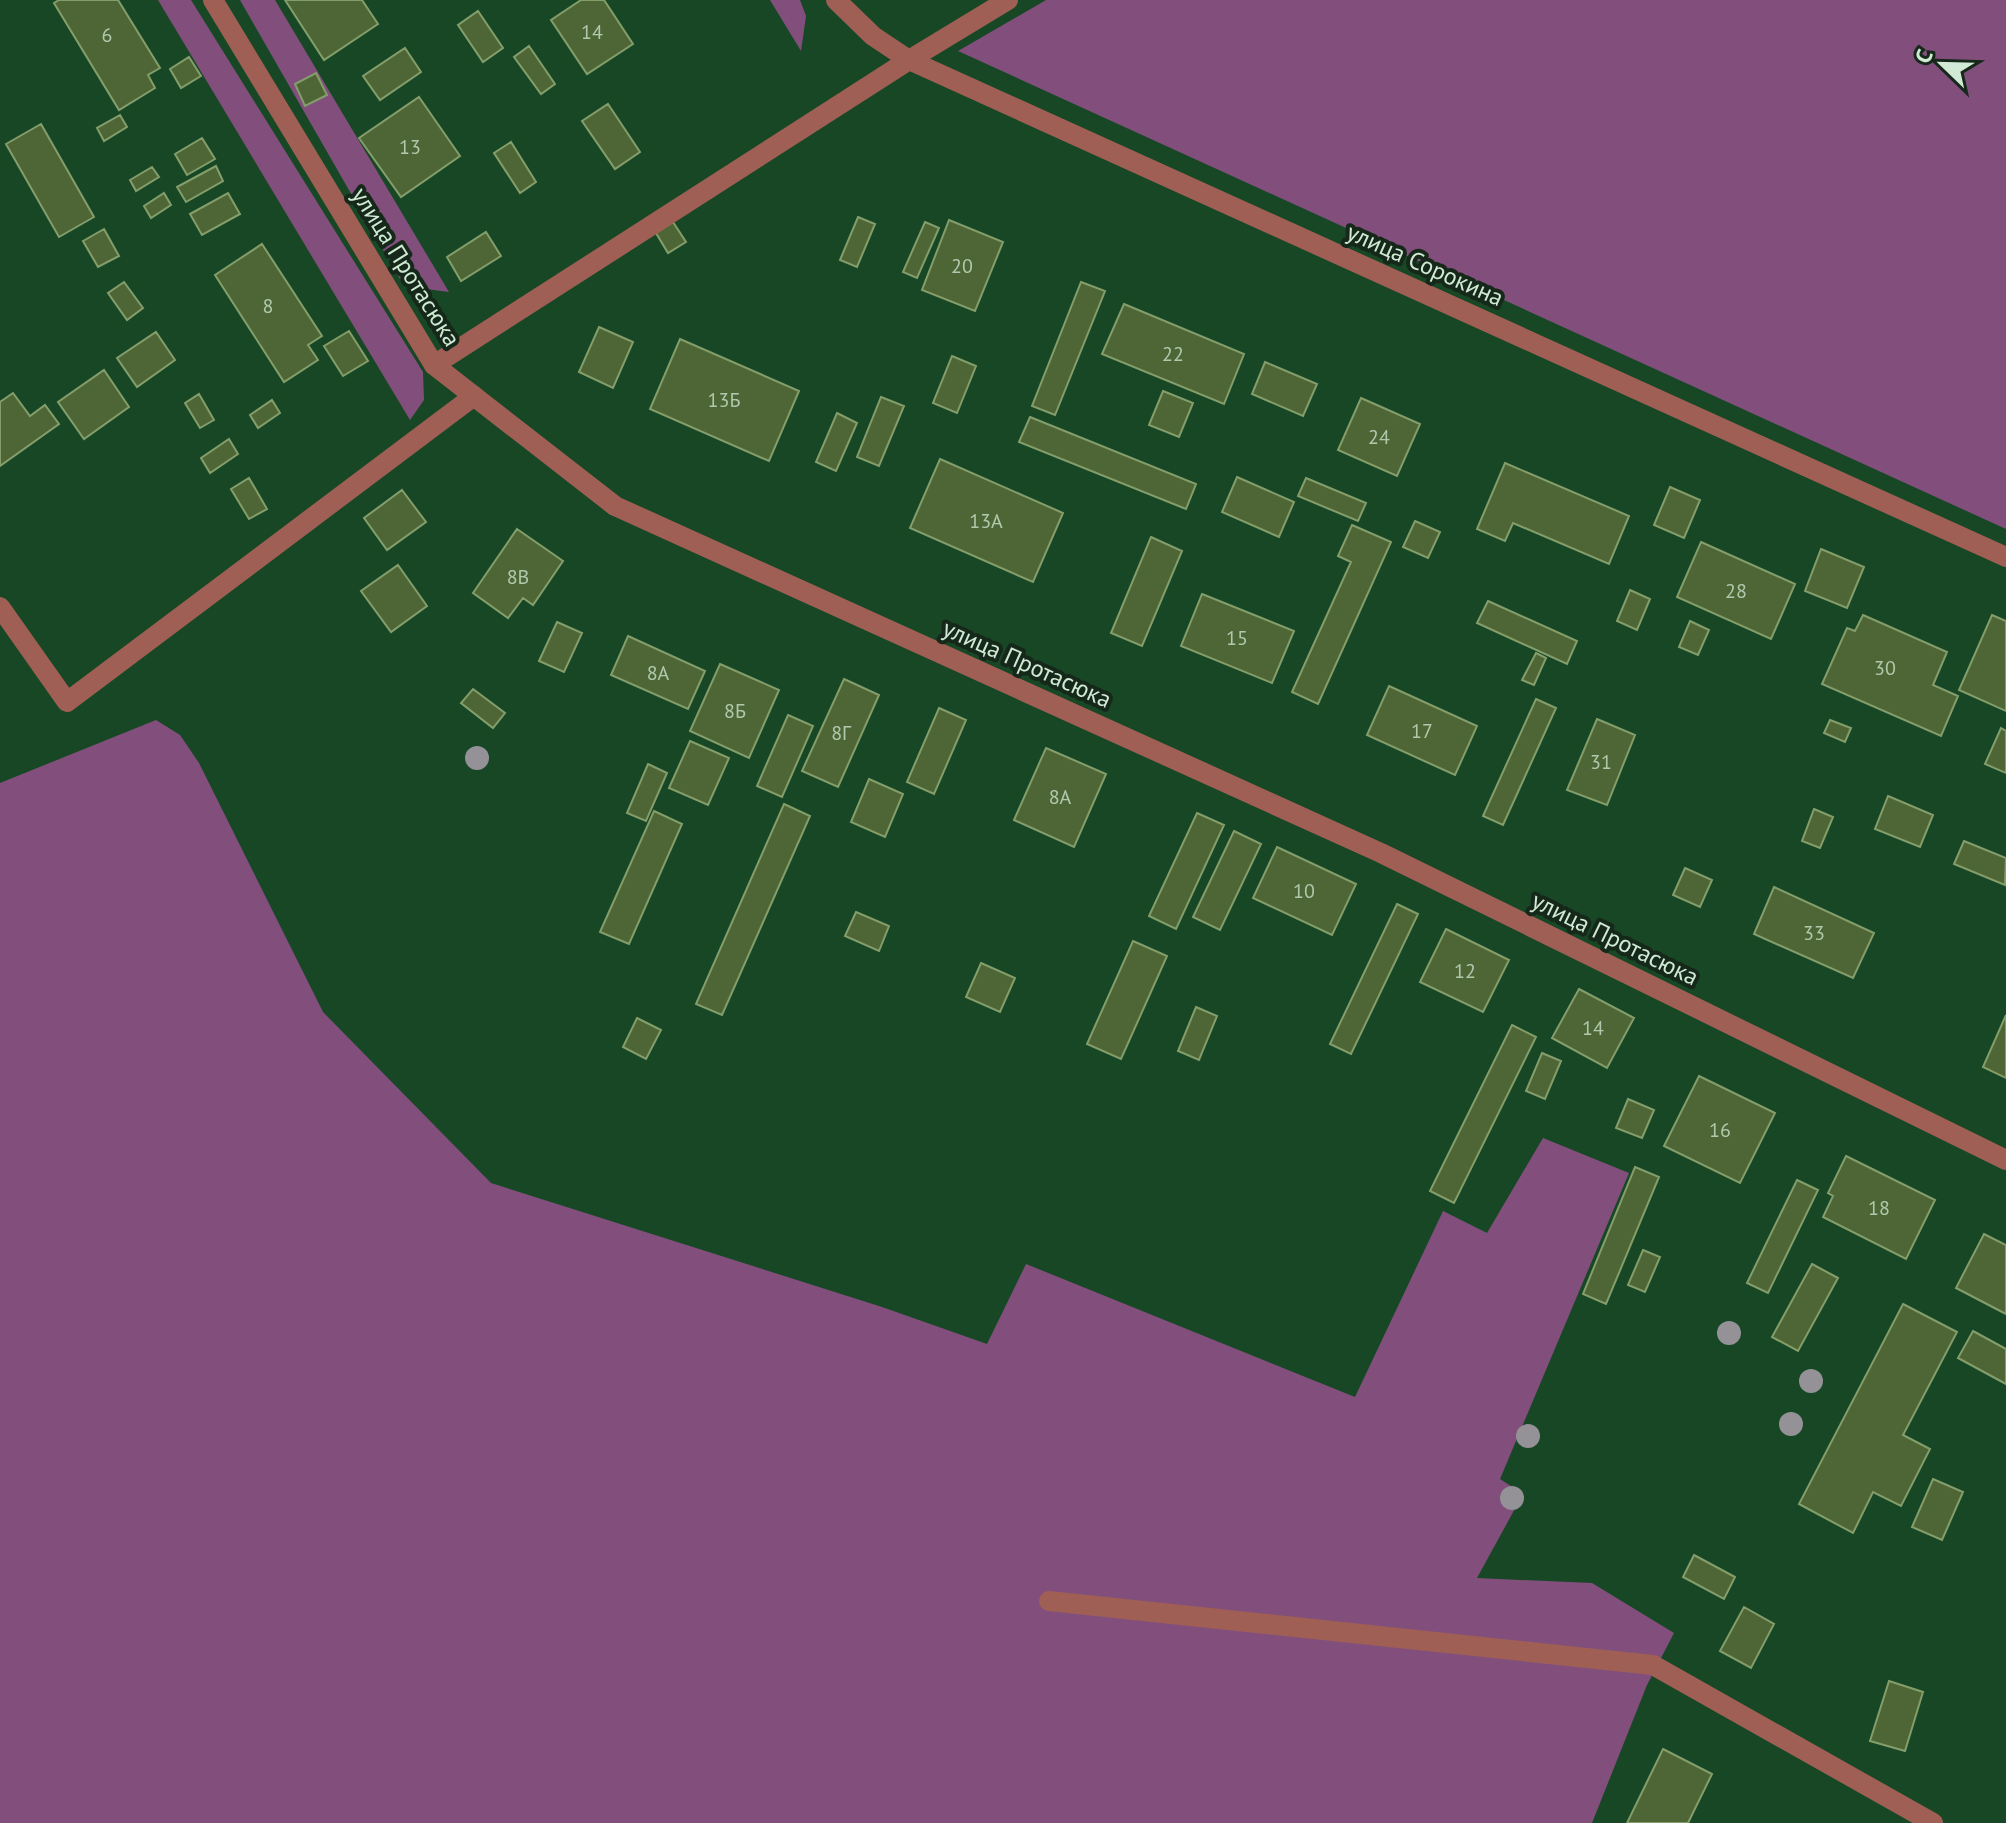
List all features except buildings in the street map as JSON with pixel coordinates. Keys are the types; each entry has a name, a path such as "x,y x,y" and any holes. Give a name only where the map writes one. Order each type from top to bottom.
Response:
{"street":[{"name":"улица Протасюка","path":"213,0 434,365 615,506 1381,853 2006,1160"},
{"name":"улица Сорокина","path":"836,0 873,36 909,60 2006,557"},
{"path":"434,365 909,60 1008,0"},
{"path":"0,607 67,702 474,396"},
{"path":"1049,1601 1653,1665 1933,1823"}],"shaded area":[{"path":"158,0 191,0 423,372 424,400 410,420"},
{"path":"240,0 275,0 449,292 426,289 400,279"},
{"path":"770,0 800,0 806,16 801,51"},
{"path":"1046,0 2006,0 2006,529 958,51"},
{"path":"156,720 180,735 199,763 323,1012 491,1183 882,1307 987,1344 1026,1264 1355,1397 1443,1211 1487,1233 1543,1138 1629,1173 1500,1479 1523,1494 1477,1578 1592,1583 1674,1633 1647,1685 1592,1823 0,1823 0,783"}]}
